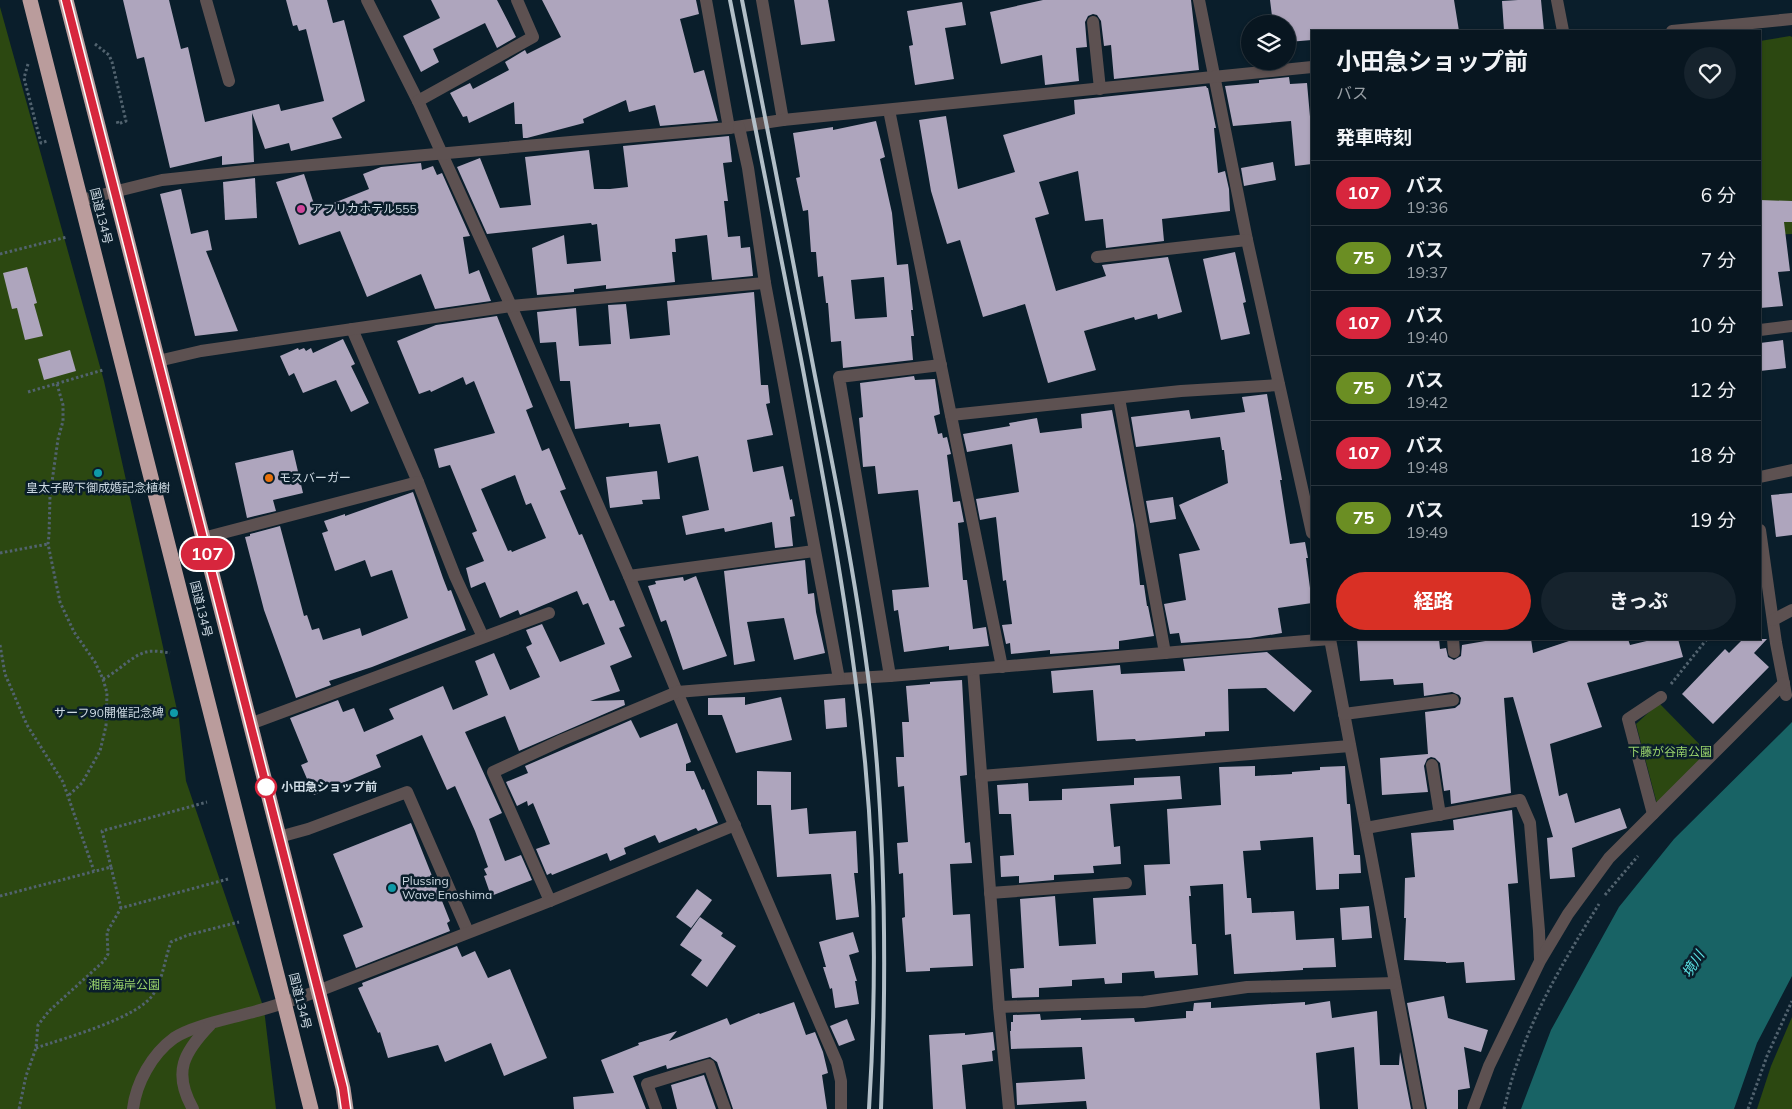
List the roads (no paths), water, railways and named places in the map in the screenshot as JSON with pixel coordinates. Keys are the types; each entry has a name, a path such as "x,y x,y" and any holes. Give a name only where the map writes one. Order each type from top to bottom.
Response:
{"highway":[{"name":"国道134号","path":"30,0 311,1109"},
{"name":"国道134号","path":"66,0 343,1088 346,1109"}],"street":[{"path":"206,0 229,81"},
{"path":"368,0 418,101 511,306 629,576 837,1063 841,1109"},
{"path":"418,101 533,37 517,0"},
{"path":"706,0 734,127 748,168 765,283 839,679"},
{"path":"762,0 783,120"},
{"path":"1198,0 1247,240 1311,522"},
{"path":"1557,0 1563,30"},
{"path":"1690,30 1792,19"},
{"path":"1093,22 1100,89"},
{"path":"81,200 162,180 734,127 783,120 1311,67"},
{"path":"889,110 1002,667"},
{"path":"1097,257 1247,240"},
{"path":"158,361 201,351 511,306 765,283"},
{"path":"1761,330 1792,326"},
{"path":"352,329 483,637"},
{"path":"890,676 839,377 941,365"},
{"path":"952,415 1181,391 1279,385"},
{"path":"1119,398 1165,653"},
{"path":"1761,477 1792,470"},
{"path":"203,538 418,482"},
{"path":"1473,1109 1489,1066 1540,961 1568,914 1610,858 1653,814 1785,689 1761,537"},
{"path":"629,576 814,551"},
{"path":"1773,620 1792,610"},
{"path":"250,724 549,613"},
{"path":"550,901 493,772 562,740 677,692 1318,640"},
{"path":"1330,640 1419,1109"},
{"path":"1453,640 1454,652"},
{"path":"973,669 999,1007 1009,1109"},
{"path":"1653,814 1628,719 1661,697"},
{"path":"1344,714 1453,700"},
{"path":"981,776 1350,746"},
{"path":"1432,764 1440,814"},
{"path":"279,837 308,829 408,792 468,932"},
{"path":"1366,828 1520,800 1530,823 1540,931 1540,961"},
{"path":"133,1109 138,1087 158,1054 176,1037 212,1023 285,1003 318,991 550,901 735,825"},
{"path":"990,893 1126,883"},
{"path":"999,1007 1144,1002 1247,987 1395,983"},
{"path":"193,1109 184,1088 183,1069 190,1047 212,1023"},
{"path":"656,1109 647,1084 709,1065 725,1109"}],"water":[{"name":"境川","path":"1792,722 1792,976 1757,1043 1734,1109 1521,1109 1551,1030 1619,907 1674,839"}],"railway":[{"path":"730,0 823,478 843,597 862,730 871,838 873,892 874,947 869,1109"},
{"path":"742,0 844,526 868,676 874,730 884,892 884,1001 881,1109"}],"place":[{"name":"アフリカホテル555","path":"301,209"},
{"name":"皇太子殿下御成婚記念植樹","path":"98,473"},
{"name":"モスバーガー","path":"269,478"},
{"name":"サーフ90開催記念碑","path":"174,713"},
{"name":"小田急ショップ前","path":"266,787"},
{"name":"Plussing Wave Enoshima","path":"392,888"}],"park label":[{"name":"下藤が谷南公園","path":"1670,752"},
{"name":"湘南海岸公園","path":"124,985"}]}
